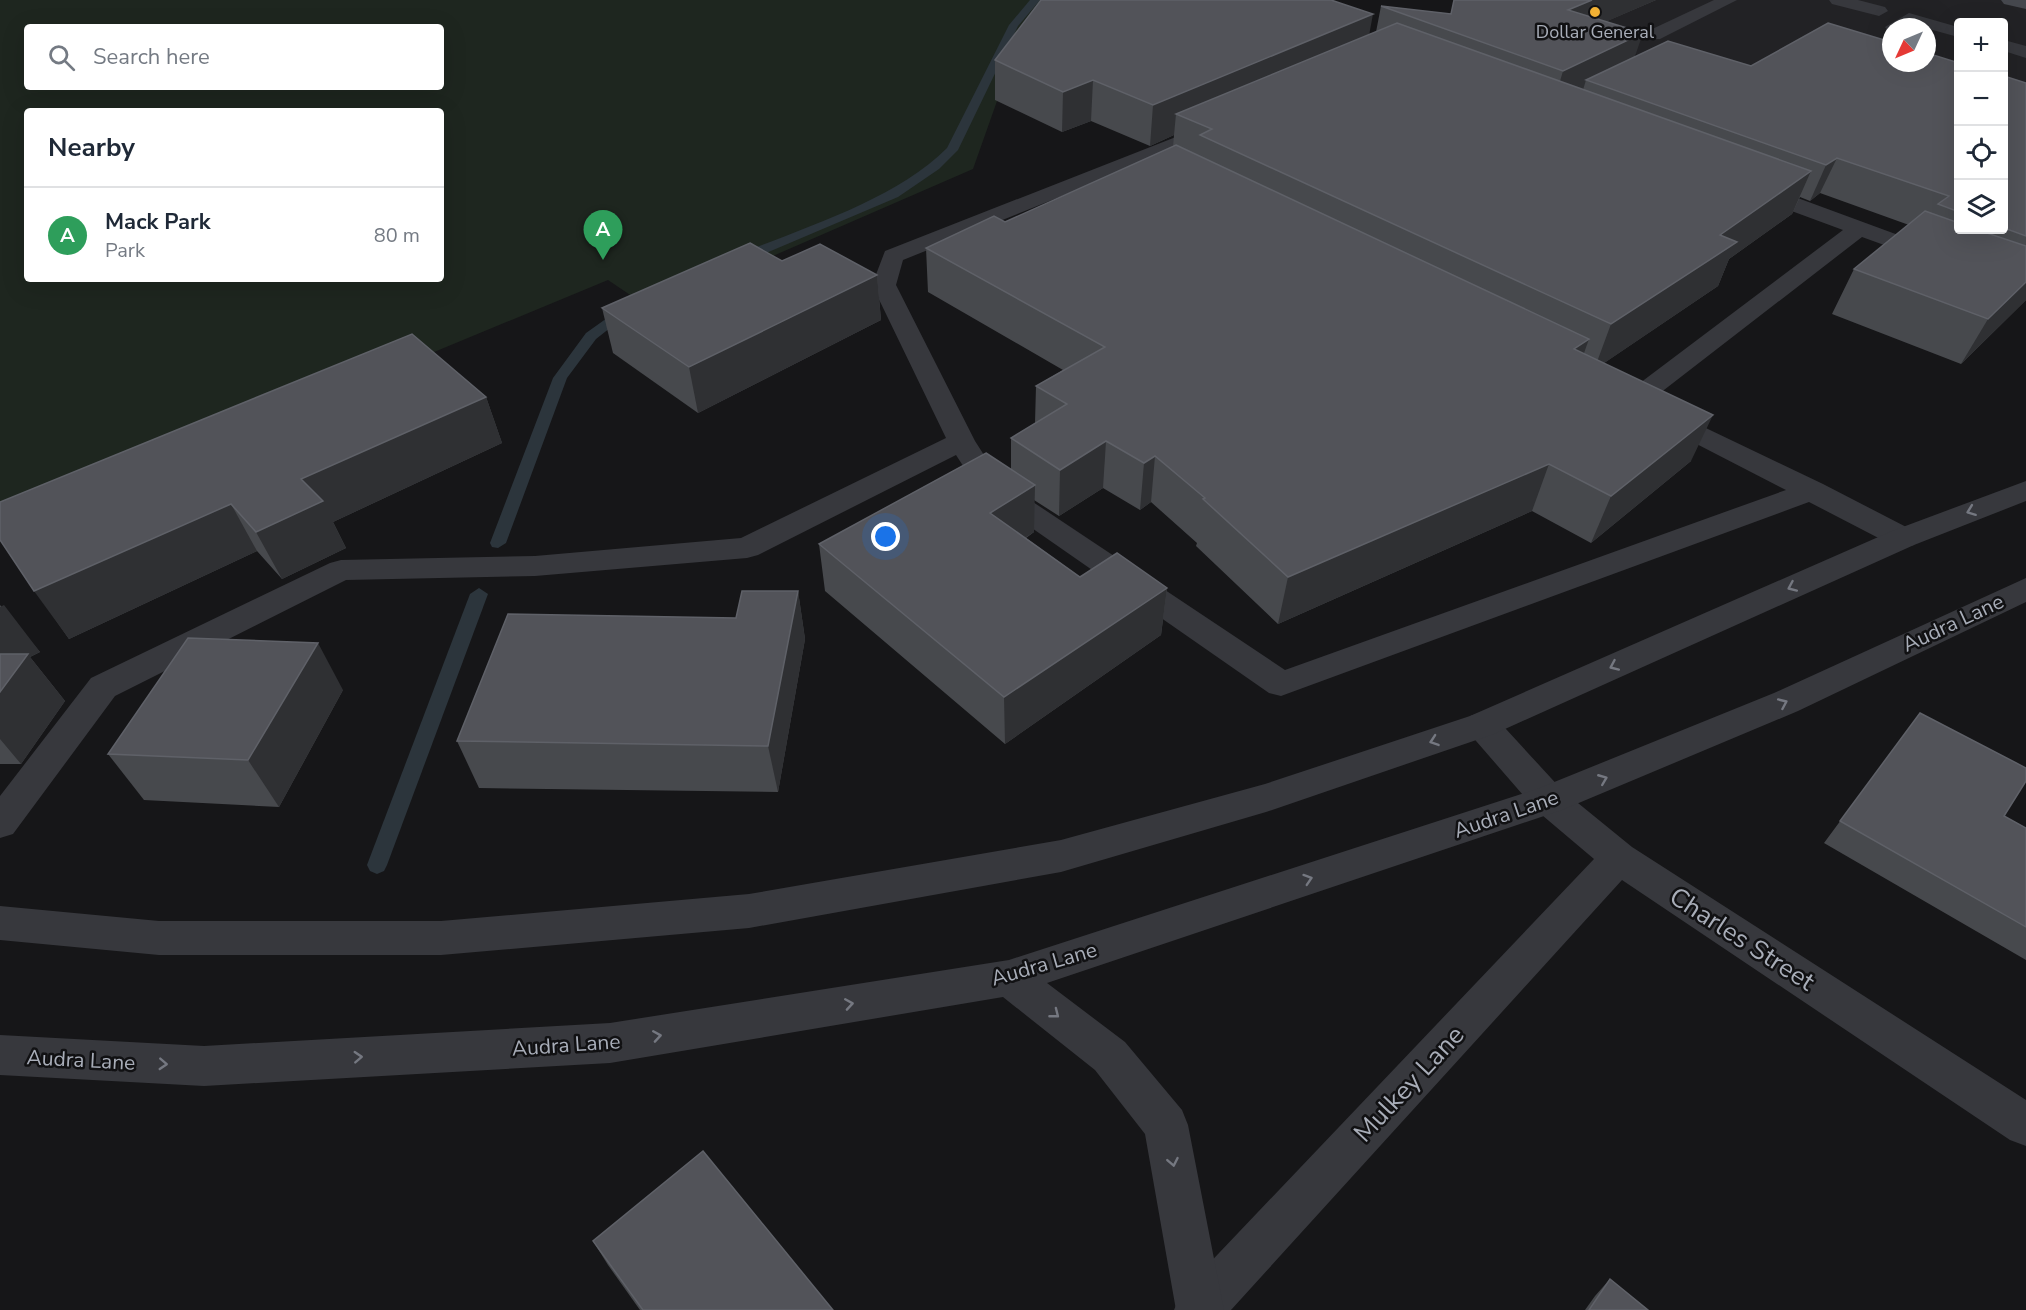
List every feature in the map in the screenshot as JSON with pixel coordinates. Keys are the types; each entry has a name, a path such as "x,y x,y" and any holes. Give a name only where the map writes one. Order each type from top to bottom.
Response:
{"main road":[{"path":"2010,0 2026,4"}],"street":[{"path":"1653,35 1728,0"},
{"path":"1838,0 1879,11"},
{"path":"1936,25 1954,31"},
{"path":"2008,46 2026,52"},
{"path":"1236,118 1139,160 893,256 884,285 961,441 990,486 1281,684 1814,490"},
{"path":"1139,160 1170,176"},
{"path":"1739,184 1945,260"},
{"path":"1858,229 1622,396 1814,490 1903,537"},
{"path":"0,823 104,687 341,570 535,566 747,548 961,441"},
{"path":"0,923 159,938 441,938 749,911 1061,856 1266,798 1482,725 1903,537 2026,490"},
{"name":"Audra Lane","path":"0,1055 204,1066 610,1043 1009,978 1549,800 1786,702 2026,589"},
{"name":"Charles Street","path":"1482,725 1549,800 1619,858 2026,1125"},
{"name":"Mulkey Lane","path":"1199,1309 1619,858"},
{"path":"1009,978 1110,1056 1166,1125 1199,1309"}],"shaded area":[{"path":"0,0 1056,0 1002,87 973,169 651,309 608,280 0,532"},
{"path":"1477,0 2026,0 2026,188 2008,181 2008,18 1954,18 1954,164"}],"building":[{"path":"1041,0 1331,0 1373,14 1153,105 1093,80 1063,92 995,60"},
{"path":"1454,0 1592,0 1568,10 1643,33 1563,71 1381,6 1451,14"},
{"path":"1397,23 1811,171 1720,235 1737,242 1611,324 1200,135 1212,129 1176,114"},
{"path":"1828,23 1882,39 1882,72 1936,72 1936,56 1954,61 1954,210 1938,204 1949,196 1837,158 1826,165 1586,80 1668,41 1751,66"},
{"path":"2008,77 2026,83 2026,236 2008,229"},
{"path":"1176,145 1589,339 1574,349 1713,415 1611,496 1549,464 1288,577 1203,499 1205,498 1155,456 1144,463 1106,441 1060,470 1011,438 1067,404 1036,386 1105,347 926,248 994,216 1005,222"},
{"path":"1925,211 1954,221 1954,234 1990,234 2026,246 2026,282 1988,319 1854,269"},
{"path":"750,243 782,261 820,244 877,275 689,367 602,308"},
{"path":"412,334 486,397 301,479 323,501 256,532 231,504 34,591 0,540 0,502"},
{"path":"986,453 1035,485 990,513 1080,577 1117,553 1167,588 1004,697 819,544"},
{"path":"742,591 798,591 768,746 457,741 508,614 736,618"},
{"path":"188,638 318,643 248,760 108,754"},
{"path":"0,654 28,654 0,692"},
{"path":"1920,713 2026,768 2026,781 2004,816 2026,828 2026,927 1840,821"},
{"path":"703,1151 833,1310 643,1310 593,1241"},
{"path":"1610,1279 1648,1310 1589,1310"}],"waterway":[{"path":"740,259 894,194 935,167 952,150 1014,25 1035,0"},
{"path":"498,543 553,391 560,378 582,345 600,327 624,310"},
{"path":"377,865 479,594"}],"place":[{"name":"Dollar General","path":"1595,12"},
{"name":"Mack Park","path":"603,260"}]}
